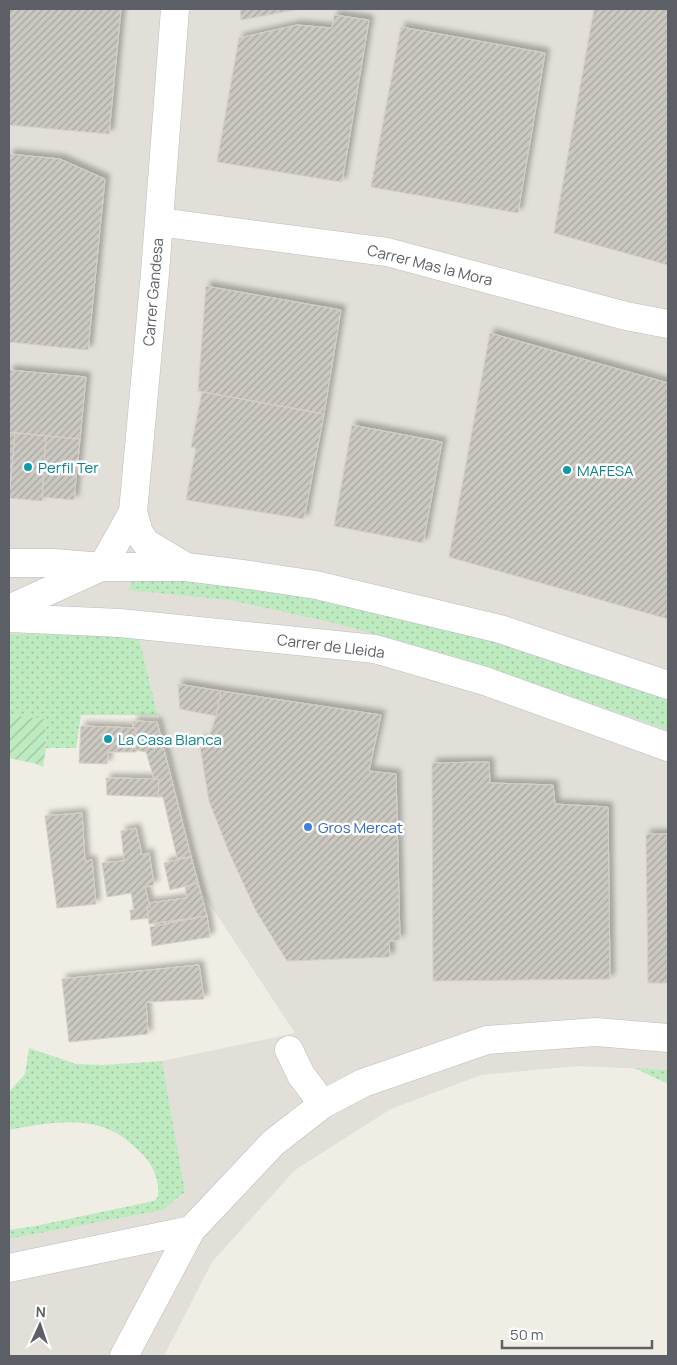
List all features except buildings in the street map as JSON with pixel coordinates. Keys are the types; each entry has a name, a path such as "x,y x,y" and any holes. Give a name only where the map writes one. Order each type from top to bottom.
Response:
{"street":[{"name":"Carrer Gandesa","path":"102,567 133,512 159,222 175,9"},
{"name":"Carrer Mas la Mora","path":"159,222 387,252 626,316 668,324"},
{"path":"133,512 139,533 146,543 186,567"},
{"path":"9,563 54,563 102,567 186,567 316,585 510,632 668,685"},
{"path":"9,609 102,567"},
{"name":"Carrer de Lleida","path":"9,618 120,623 375,649 485,682 668,748"},
{"path":"124,1356 191,1230 273,1143 323,1104 363,1082 487,1040 596,1032 668,1038"},
{"path":"289,1050 301,1075 323,1104"},
{"path":"9,1268 191,1230"}],"shaded area":[{"path":"9,9 668,9 668,1070 578,1066 481,1075 391,1109 295,1170 212,1262 164,1356 9,1356 9,1239 163,1210 185,1193 162,1061 295,1033 203,894 138,634 93,632 9,634"}],"green space":[{"path":"136,574 310,593 439,622 668,696 668,730 464,659 335,623 230,600 128,590"},
{"path":"93,632 138,634 158,715 81,715 76,748 46,748 45,719 9,715 9,634"},
{"path":"9,715 45,719 46,748 43,767 9,758"},
{"path":"29,1048 76,1064 103,1065 162,1061 185,1192 163,1210 9,1239 9,1230 154,1201 158,1197 158,1183 150,1164 124,1138 103,1127 63,1122 9,1130 9,1091 25,1074"},
{"path":"634,1068 668,1070 668,1084"}],"place":[{"name":"Perfil Ter","path":"28,467"},
{"name":"MAFESA","path":"567,470"},
{"name":"La Casa Blanca","path":"108,739"},
{"name":"Gros Mercat","path":"308,827"}]}
